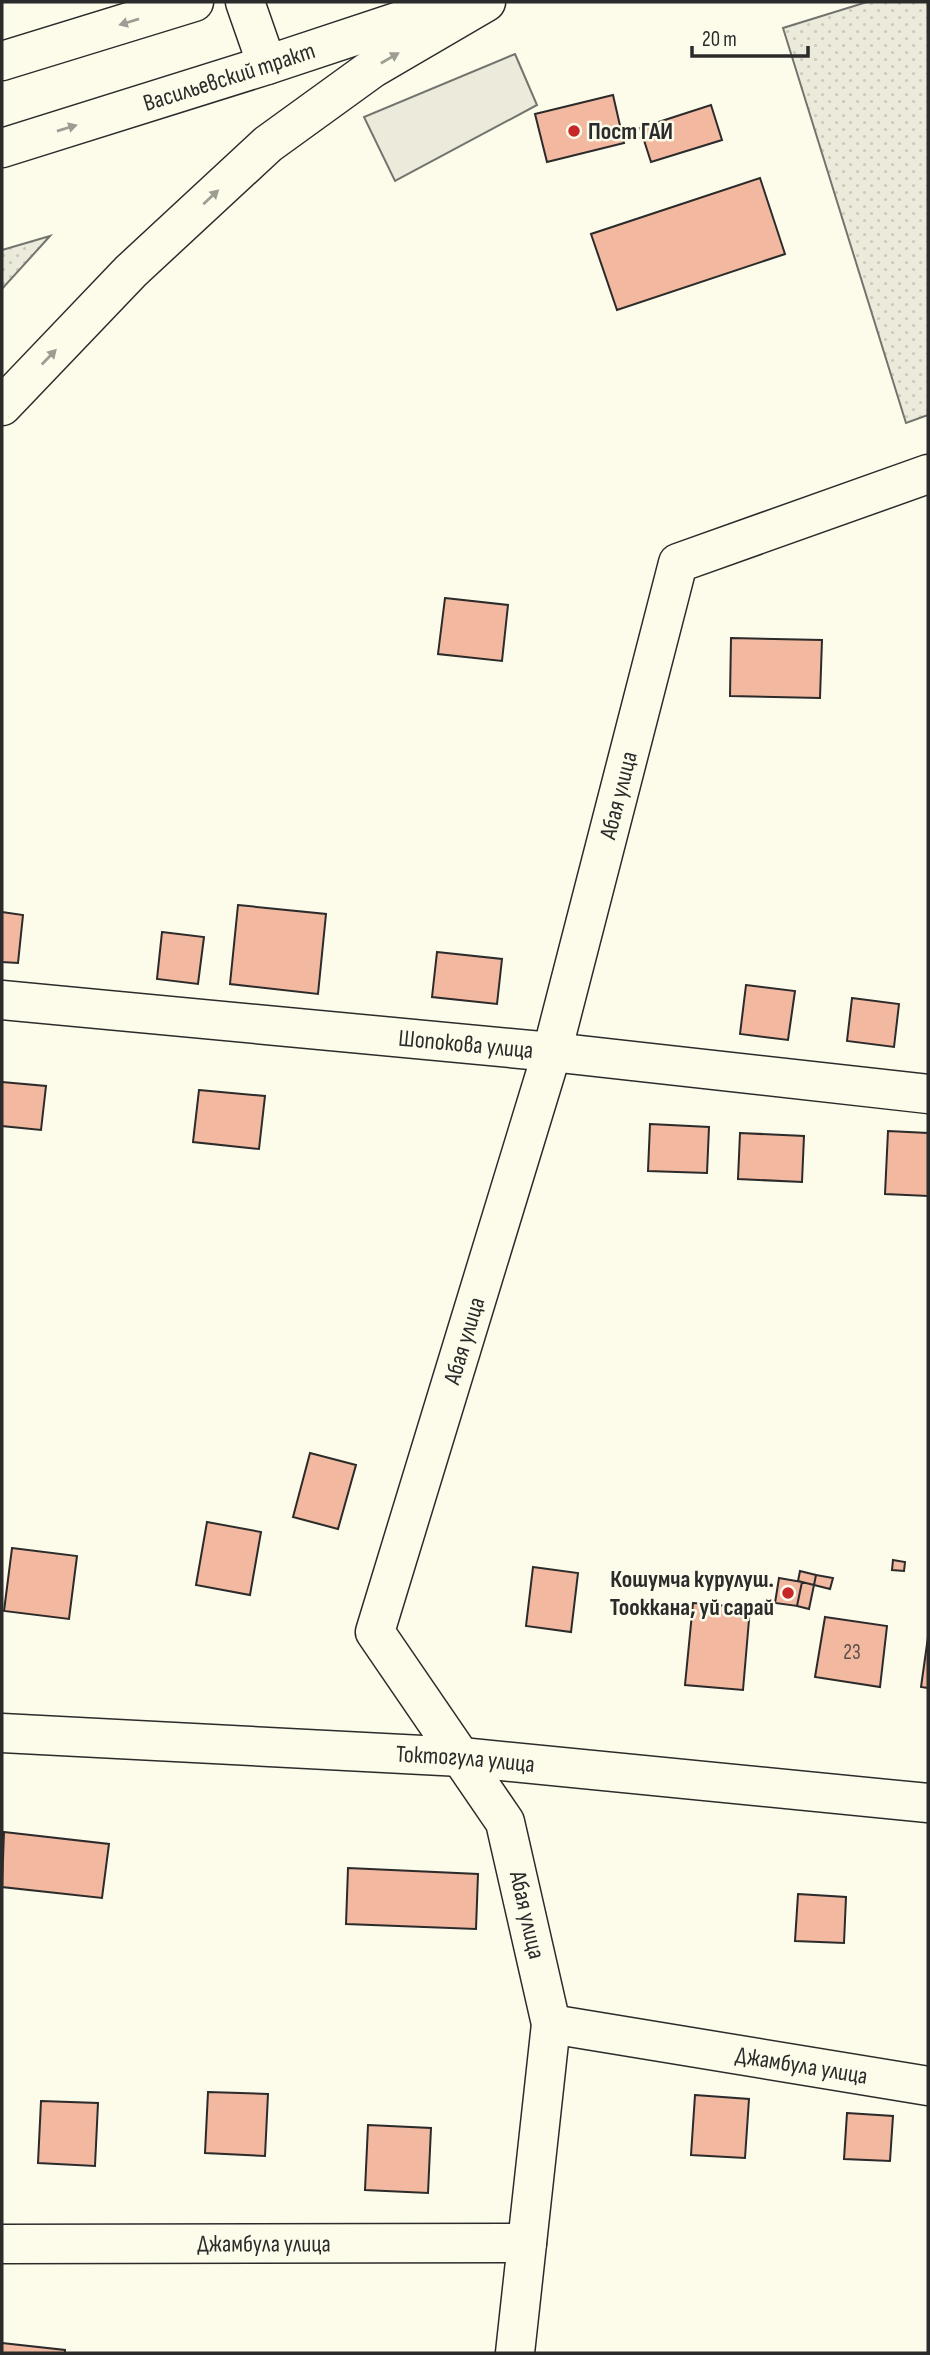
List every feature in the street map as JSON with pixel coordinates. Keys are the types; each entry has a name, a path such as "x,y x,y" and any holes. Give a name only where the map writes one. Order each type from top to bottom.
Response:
{"main road":[{"path":"2,61 194,2"},
{"path":"245,2 267,65"},
{"name":"Васильевский тракт","path":"2,148 457,2"},
{"path":"2,406 131,271 268,144 373,68 486,2"},
{"name":"Абая улица","path":"515,2353 551,2024 505,1822 375,1632 552,1052 678,563 928,474"},
{"name":"Шопокова улица","path":"2,1000 552,1052 928,1094"},
{"name":"Токтогула улица","path":"2,1733 461,1756 928,1803"},
{"name":"Джамбула улица","path":"551,2024 928,2086"},
{"name":"Джамбула улица","path":"2,2244 527,2243"}],"shaded area":[{"path":"867,2 928,2 928,415 906,423 783,28"},
{"path":"515,54 537,105 395,181 364,117"},
{"path":"50,236 2,289 2,250"}],"building":[{"path":"613,95 624,143 547,162 535,114"},
{"path":"711,105 722,140 651,162 640,128"},
{"path":"760,178 785,254 617,310 591,234"},
{"path":"445,598 508,605 502,661 438,654"},
{"path":"731,638 822,640 820,698 730,696"},
{"path":"238,905 326,914 318,994 230,984"},
{"path":"2,912 23,915 18,963 2,962"},
{"path":"162,932 204,937 198,984 157,979"},
{"path":"437,952 502,959 497,1004 432,997"},
{"path":"746,985 795,991 788,1040 740,1034"},
{"path":"852,998 899,1004 894,1047 847,1041"},
{"path":"2,1082 46,1086 41,1130 2,1126"},
{"path":"199,1090 265,1096 259,1149 193,1142"},
{"path":"650,1124 709,1127 707,1173 648,1171"},
{"path":"888,1131 928,1133 928,1196 885,1194"},
{"path":"740,1133 804,1136 802,1182 738,1179"},
{"path":"310,1453 356,1465 338,1529 293,1517"},
{"path":"207,1522 261,1532 250,1595 196,1585"},
{"path":"12,1548 77,1556 69,1619 4,1611"},
{"path":"893,1560 905,1562 904,1571 892,1570"},
{"path":"533,1567 578,1573 571,1632 526,1626"},
{"path":"800,1571 816,1575 814,1585 798,1581"},
{"path":"816,1575 833,1578 830,1589 814,1585"},
{"name":"Кошумча курулуш. Тооккана, уй сарай","path":"779,1578 802,1582 797,1606 775,1603"},
{"path":"802,1582 814,1585 809,1609 797,1606"},
{"path":"693,1603 750,1608 743,1690 685,1685"},
{"path":"825,1617 887,1626 880,1687 815,1677"},
{"path":"928,1637 928,1688 921,1687"},
{"path":"4,1832 109,1844 102,1898 2,1887"},
{"path":"348,1868 478,1874 476,1929 346,1924"},
{"path":"798,1894 846,1897 844,1943 795,1941"},
{"path":"208,2092 268,2094 265,2156 205,2153"},
{"path":"695,2095 749,2099 745,2158 691,2155"},
{"path":"41,2101 98,2103 95,2166 38,2163"},
{"path":"847,2113 893,2116 890,2161 844,2159"},
{"path":"368,2125 431,2128 428,2193 365,2190"},
{"path":"2,2343 65,2350 65,2353 2,2353"}],"place":[{"name":"Пост ГАИ","path":"574,131"},
{"name":"Кошумча курулуш. Тооккана, уй сарай","path":"788,1593"}]}
